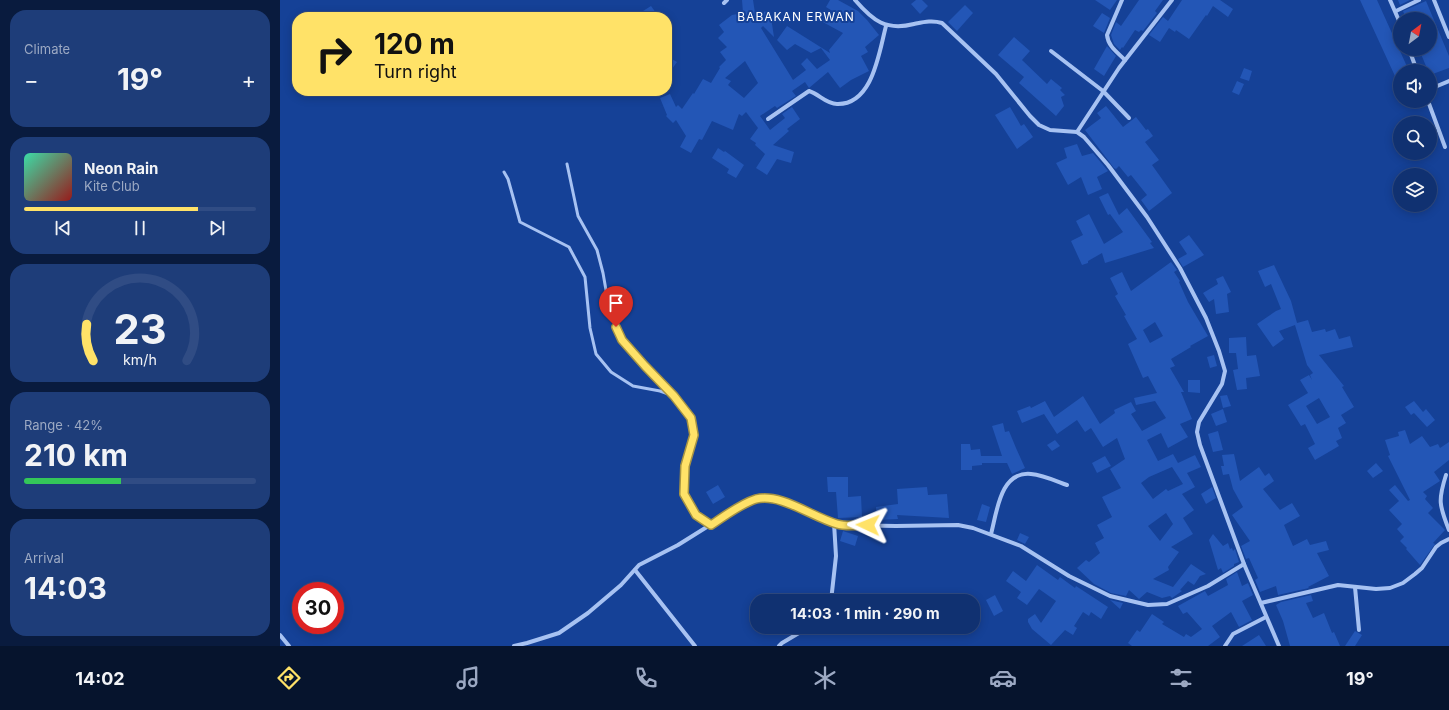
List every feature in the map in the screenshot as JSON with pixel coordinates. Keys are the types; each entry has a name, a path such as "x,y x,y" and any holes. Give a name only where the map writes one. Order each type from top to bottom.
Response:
{"street":[{"path":"855,0 868,13 886,26 906,26 930,21 942,23 996,74 1039,125 1050,130 1077,132 1084,137 1108,165 1155,230 1180,268 1206,318 1219,350 1224,371 1222,384 1199,422 1197,432 1200,445 1244,564 1279,646"},
{"path":"1122,0 1108,35 1108,41 1125,60"},
{"path":"1077,132 1125,60 1172,0"},
{"path":"1390,0 1396,11 1419,0"},
{"path":"1434,0 1449,37"},
{"path":"768,119 809,91 836,105 853,100 861,94 872,78 886,26"},
{"path":"1051,51 1103,91 1129,118"},
{"path":"1437,86 1449,81"},
{"path":"1431,108 1445,147"},
{"path":"991,534 1000,497 1013,478 1020,475 1032,474 1067,485"},
{"path":"1446,475 1440,497 1442,512 1449,530"},
{"path":"514,646 559,633 588,613 621,585 639,565 678,545 742,506 755,500 765,498 782,500 840,525 896,526 958,524 973,528 1021,546 1070,576 1110,596 1148,605 1168,604 1208,586 1244,564"},
{"path":"832,594 836,556 834,523"},
{"path":"1261,603 1338,585 1376,589 1390,588 1404,583 1415,574 1422,568 1436,547 1449,539"},
{"path":"635,570 695,646"},
{"path":"1355,587 1359,630"},
{"path":"1225,646 1233,634 1266,617"},
{"path":"779,646 797,634"},
{"path":"280,635 289,646"}],"lane":[{"path":"567,164 578,216 597,250 603,273 610,314 622,340 674,396 691,418 694,435 685,466 684,494 696,515 711,525"},
{"path":"504,172 508,179 520,222 569,247 585,277 590,328 596,354 611,372 633,386 660,391 674,396"}],"building":[{"path":"742,0 753,0 755,13 770,11 774,37 763,26 761,28 793,80 806,70 801,64 807,58 817,69 830,60 821,48 811,53 795,44 787,50 777,40 787,26 830,53 829,50 843,33 819,20 834,12 826,7 830,0 838,0 858,11 879,35 865,47 868,52 861,56 869,71 851,80 840,88 828,72 809,88 805,82 792,91 796,96 777,108 775,106 760,116 770,130 785,118 782,114 792,107 800,119 787,129 789,131 773,145 794,152 791,163 777,159 767,175 756,168 765,154 755,145 756,143 750,139 758,128 746,112 742,116 739,114 733,130 712,121 702,140 699,139 691,153 680,147 686,136 676,120 673,123 666,116 667,115 660,98 671,96 676,107 678,105 682,109 693,93 694,94 703,79 711,83 720,68 719,67 726,60 720,52 727,47 718,38 724,32 719,25 732,15 743,13","holes":["745,61 758,83 744,98 728,85 731,81 725,78"]},
{"path":"916,0 922,0 928,6 920,14 911,4"},
{"path":"1095,0 1117,0 1110,10"},
{"path":"1139,0 1163,0 1155,11 1157,13 1143,31 1141,30 1139,32 1135,30 1120,50 1114,44 1111,35 1116,22 1121,26"},
{"path":"1182,0 1220,0 1233,9 1228,17 1213,6 1189,39 1176,30 1175,32 1169,28 1160,42 1149,35 1163,17 1168,21"},
{"path":"1360,0 1377,0 1393,36 1393,56 1402,56 1406,64 1393,64 1393,72"},
{"path":"1398,0 1410,0 1400,5"},
{"path":"1426,1 1431,12 1403,12"},
{"path":"965,5 973,13 957,31 948,22"},
{"path":"651,6 655,12 644,12"},
{"path":"1102,13 1110,18 1104,33 1093,26"},
{"path":"1437,27 1449,56 1449,68 1437,72 1437,64 1425,64 1422,56 1437,56"},
{"path":"1014,37 1030,51 1022,60 1047,84 1051,79 1062,88 1060,90 1065,95 1061,97 1064,106 1056,116 1019,83 1024,77 998,55"},
{"path":"1107,46 1116,56 1104,76 1094,69"},
{"path":"672,59 677,62 672,69"},
{"path":"1244,68 1252,71 1249,81 1240,78"},
{"path":"1237,81 1244,84 1239,95 1232,92"},
{"path":"1106,106 1123,127 1136,117 1146,130 1148,129 1153,136 1145,142 1159,160 1152,165 1172,193 1149,211 1141,200 1147,195 1131,175 1128,177 1119,166 1116,169 1114,168 1085,130 1101,118 1097,113"},
{"path":"1010,107 1021,126 1024,124 1033,137 1017,149 995,115"},
{"path":"1077,144 1082,156 1093,153 1108,171 1097,177 1102,189 1088,195 1081,177 1068,185 1056,163 1067,158 1064,148"},
{"path":"718,148 724,152 725,151 744,165 736,178 727,173 729,169 712,158"},
{"path":"1108,193 1119,215 1127,208 1152,242 1150,243 1154,248 1105,263 1102,253 1088,261 1088,263 1082,265 1071,241 1083,235 1076,221 1089,214 1104,244 1123,232 1110,214 1108,215 1099,197"},
{"path":"1189,235 1204,255 1183,267 1178,259 1187,254 1179,242"},
{"path":"1171,262 1177,270 1174,272 1180,281 1179,282 1188,302 1208,336 1171,359 1175,366 1170,368 1184,392 1181,392 1192,419 1180,424 1188,437 1168,448 1161,433 1147,440 1158,461 1173,454 1178,463 1195,455 1201,467 1187,473 1195,487 1182,494 1194,510 1183,518 1193,534 1171,547 1179,552 1168,567 1169,570 1153,579 1173,587 1191,564 1206,574 1200,576 1194,585 1188,581 1180,590 1182,591 1172,598 1170,596 1162,598 1147,592 1139,599 1129,590 1126,596 1111,593 1094,584 1077,568 1086,560 1089,562 1100,553 1095,543 1104,538 1097,525 1112,517 1102,497 1121,488 1110,469 1125,459 1117,438 1103,447 1091,428 1085,432 1077,420 1057,434 1044,414 1022,423 1017,411 1030,406 1031,408 1045,401 1054,417 1083,396 1100,424 1115,413 1114,410 1131,402 1136,411 1131,414 1142,431 1166,418 1155,401 1136,405 1134,398 1157,393 1148,376 1143,378 1128,344 1137,339 1115,296 1118,294 1110,278 1122,272 1131,291","holes":["1155,322 1163,336 1150,343 1143,330","1172,467 1183,484 1168,491 1166,489 1153,499 1141,483 1149,477","1166,513 1173,524 1160,541 1148,526"]},
{"path":"1274,265 1291,301 1297,323 1308,320 1312,332 1325,329 1326,332 1335,329 1339,339 1350,336 1353,347 1319,355 1344,386 1342,387 1354,407 1341,415 1346,423 1338,428 1342,438 1336,441 1339,446 1315,460 1308,448 1315,444 1305,424 1301,426 1288,405 1308,393 1300,380 1309,375 1312,380 1310,375 1313,373 1307,365 1295,325 1279,331 1284,339 1273,347 1257,324 1281,309 1271,284 1265,287 1258,271","holes":["1319,398 1330,417 1317,424 1306,406"]},
{"path":"1223,276 1231,292 1227,294 1229,312 1216,314 1214,299 1209,302 1203,293 1218,284 1216,279"},
{"path":"1246,337 1247,356 1256,355 1260,376 1246,378 1247,389 1237,390 1233,370 1238,369 1236,353 1229,353 1229,338"},
{"path":"1214,355 1217,366 1210,368 1207,357"},
{"path":"1188,380 1200,380 1200,393 1188,392"},
{"path":"1227,395 1231,406 1223,408 1220,396"},
{"path":"1414,401 1423,412 1426,409 1435,420 1427,427 1414,413 1411,415 1405,407"},
{"path":"1223,409 1227,422 1216,426 1211,414"},
{"path":"1003,423 1005,432 1009,431 1025,468 1012,474 1007,463 982,463 982,465 972,466 972,470 961,470 961,444 970,444 971,450 980,449 981,456 1002,456 992,426"},
{"path":"1405,430 1410,444 1422,436 1430,447 1438,444 1440,448 1449,442 1449,460 1434,472 1440,481 1423,492 1427,496 1425,499 1433,508 1428,513 1445,530 1433,543 1435,544 1420,565 1400,541 1404,537 1397,529 1402,524 1389,510 1399,501 1389,490 1395,485 1408,501 1410,500 1388,456 1390,455 1385,440 1399,436 1398,432"},
{"path":"1218,431 1223,450 1213,452 1208,434"},
{"path":"1055,440 1060,446 1052,451 1047,445"},
{"path":"1234,454 1240,481 1259,467 1265,476 1269,473 1274,481 1263,489 1280,510 1292,503 1300,516 1284,525 1293,546 1307,539 1310,545 1326,541 1329,550 1317,553 1329,576 1308,587 1309,588 1278,595 1276,586 1260,592 1255,580 1258,578 1249,558 1246,559 1241,546 1250,541 1232,515 1243,507 1233,489 1229,474 1223,475 1221,466 1224,466 1222,455"},
{"path":"1105,456 1111,466 1097,473 1092,463"},
{"path":"1376,463 1383,471 1373,478 1367,471"},
{"path":"827,477 848,477 848,497 861,496 862,517 838,518 836,492 828,492"},
{"path":"718,485 725,497 713,504 706,492"},
{"path":"927,487 928,495 947,494 949,518 897,515 898,519 877,520 876,507 898,504 897,489"},
{"path":"1212,487 1216,498 1206,504 1201,494"},
{"path":"982,504 990,507 986,522 977,520"},
{"path":"843,531 858,536 855,546 840,541"},
{"path":"1020,533 1029,537 1025,544 1017,540"},
{"path":"1213,534 1223,546 1228,543 1230,549 1232,548 1233,551 1235,549 1239,562 1223,573 1221,568 1218,570 1209,540"},
{"path":"1037,565 1058,580 1060,577 1075,588 1076,586 1108,607 1101,619 1091,612 1089,616 1083,612 1074,626 1077,628 1073,635 1065,630 1051,645 1032,629 1028,619 1035,614 1041,623 1056,601 1039,589 1027,605 1017,598 1021,592 1006,581 1013,571 1026,581"},
{"path":"1237,572 1242,586 1248,583 1253,595 1242,601 1252,620 1239,627 1231,612 1212,626 1220,637 1208,646 1132,646 1128,643 1137,630 1140,632 1152,614 1164,622 1162,624 1184,637 1186,634 1191,637 1202,629 1187,612 1183,614 1178,606 1205,591 1208,596 1228,585 1226,579"},
{"path":"995,595 1003,611 994,616 986,600"},
{"path":"1311,595 1313,601 1306,603 1313,618 1324,613 1332,633 1334,632 1340,646 1290,646 1283,621 1276,605 1281,602"},
{"path":"1110,600 1123,603 1120,609"},
{"path":"1355,631 1362,635 1355,646 1345,646"},
{"path":"1259,635 1266,646 1242,646"}],"district":[{"name":"BABAKAN ERWAN","path":"796,16"}],"route":[{"path":"616,327 622,340 674,396 691,418 694,435 685,466 684,494 696,515 711,525 742,506 755,500 765,498 782,500 840,525 868,525"}]}
